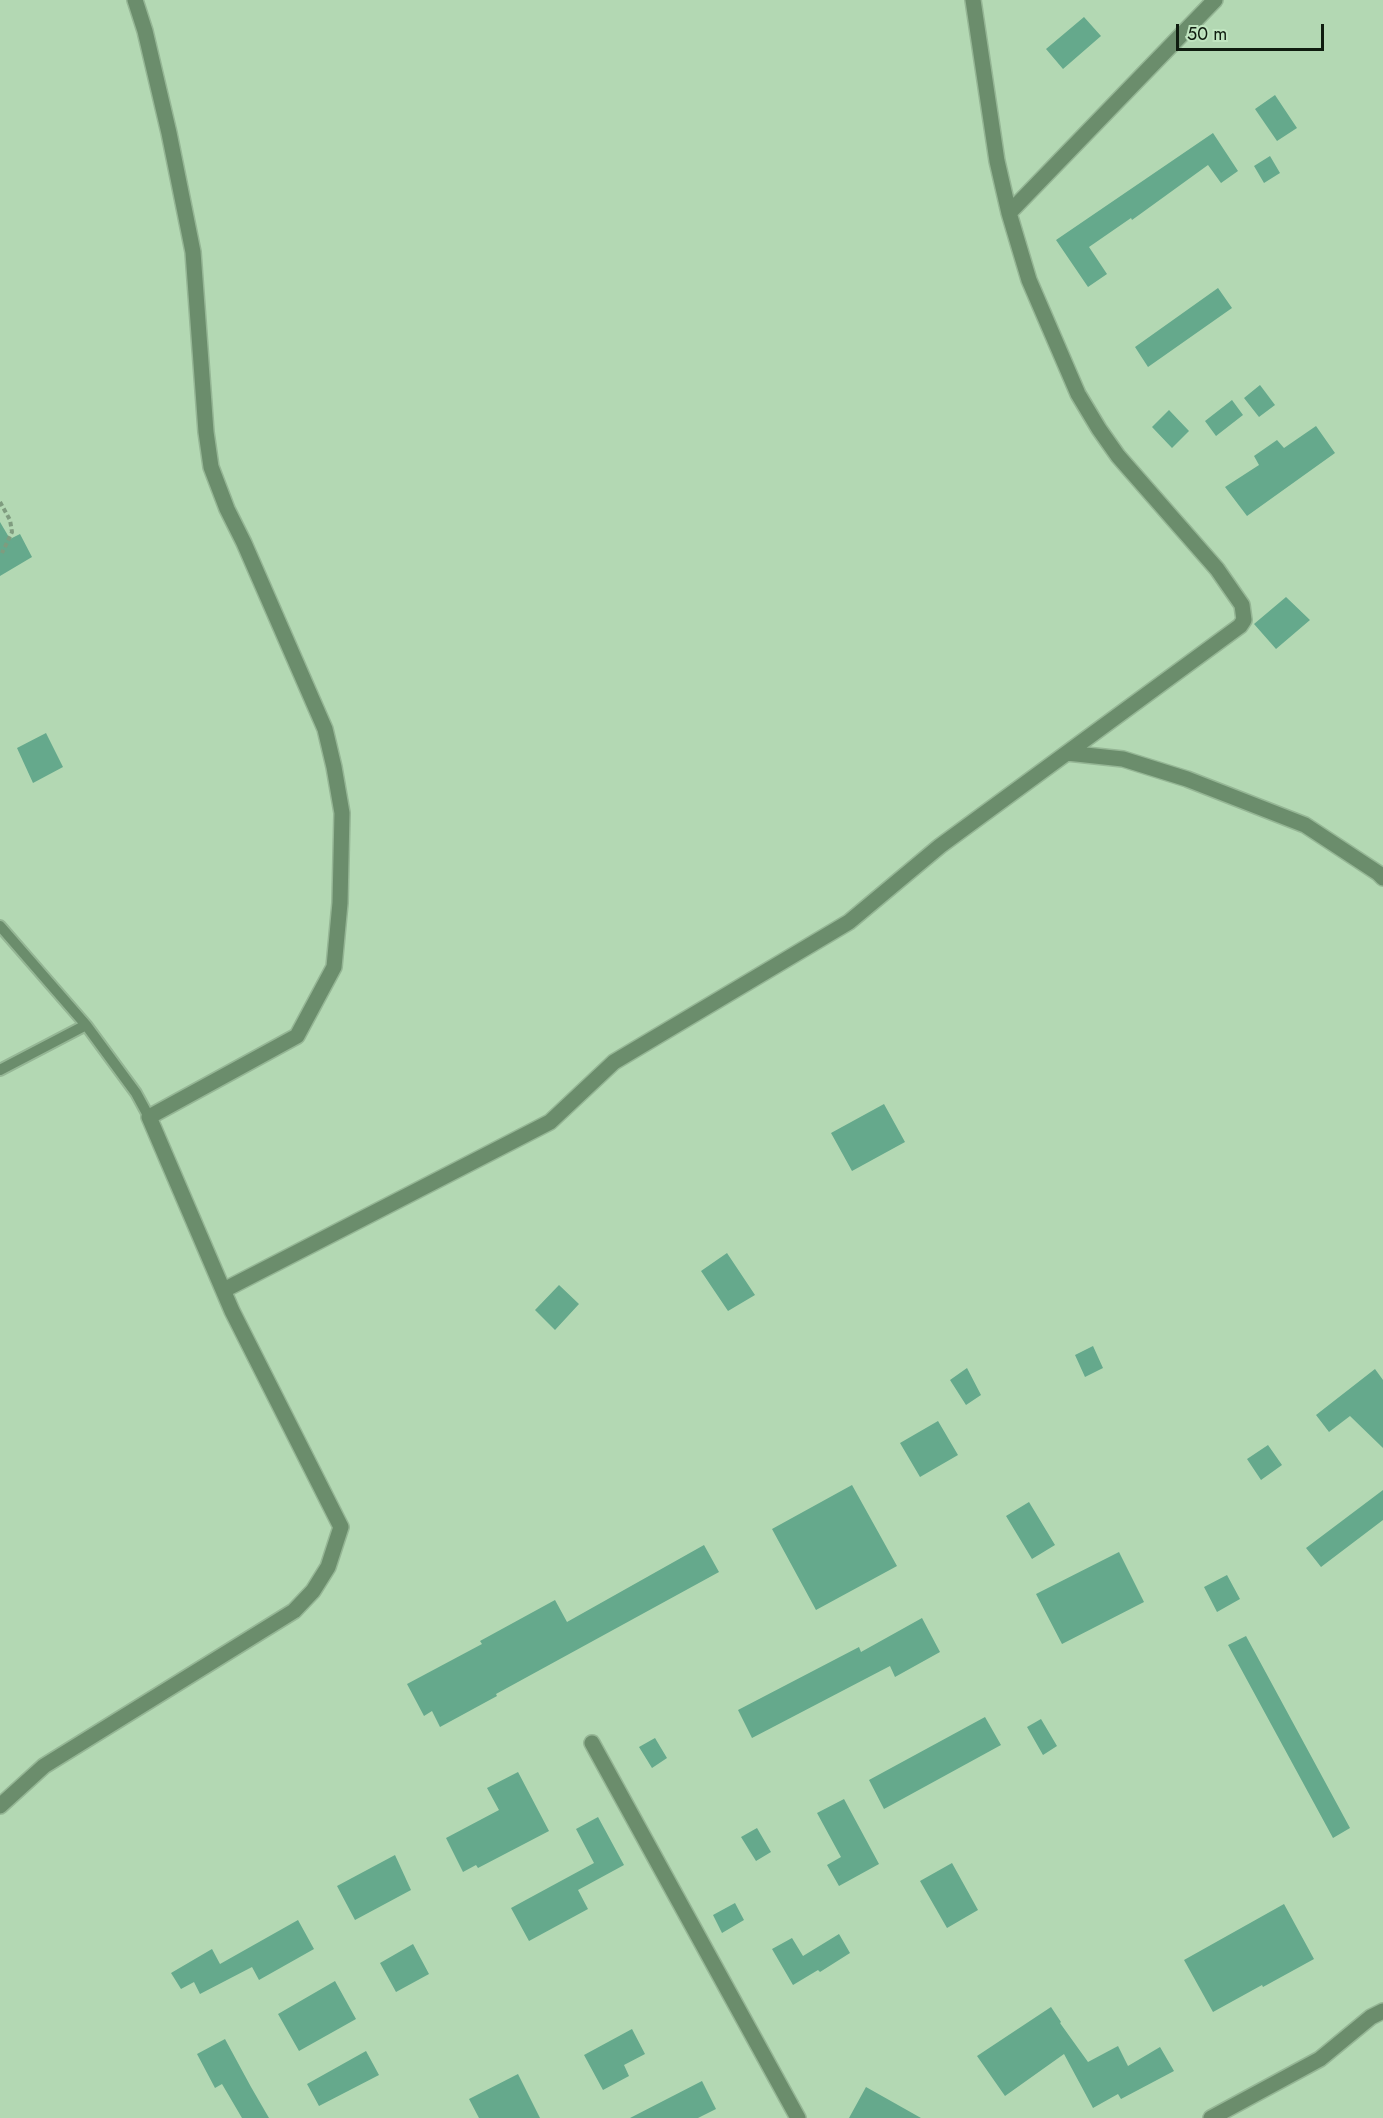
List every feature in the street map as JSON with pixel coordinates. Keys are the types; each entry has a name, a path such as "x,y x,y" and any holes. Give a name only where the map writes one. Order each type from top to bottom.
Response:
{"street":[{"path":"0,1806 44,1766 294,1611 313,1591 328,1568 340,1527 224,1290 149,1117 297,1036 334,967 340,903 342,813 325,729 227,509 211,467 206,432 202,351 193,252 169,133 145,31 135,0"},
{"path":"224,1290 550,1122 614,1062 849,922 940,846 1234,633 1240,626 1244,612 1242,605 1217,569 1118,456 1083,403 1029,280 1009,213 997,161 973,0"},
{"path":"1009,213 1215,0"},
{"path":"1067,753 1123,759 1187,779 1295,821 1305,825 1383,878"},
{"path":"592,1743 798,2118"},
{"path":"1210,2118 1320,2059 1371,2017 1383,2011"}],"lane":[{"path":"0,926 87,1025 136,1093 149,1117"},
{"path":"0,1070 87,1025"}],"path":[{"path":"0,502 10,520 12,532 1,554"},
{"path":"0,546 1,554"}],"building":[{"path":"1084,17 1101,36 1063,69 1046,49"},
{"path":"1275,95 1297,128 1277,141 1255,109"},
{"path":"1213,133 1238,171 1221,183 1208,165 1132,220 1131,218 1089,247 1107,274 1088,287 1056,240"},
{"path":"1270,156 1280,173 1264,183 1254,166"},
{"path":"1218,288 1232,308 1148,367 1135,347"},
{"path":"1260,385 1275,405 1259,417 1244,398"},
{"path":"1232,400 1243,415 1216,436 1205,421"},
{"path":"1169,410 1189,431 1172,448 1152,427"},
{"path":"1316,426 1335,453 1247,516 1225,487 1259,465 1254,456 1277,440 1284,448"},
{"path":"0,522 10,539 20,534 32,557 0,576"},
{"path":"1286,597 1310,620 1276,649 1254,624"},
{"path":"46,733 63,767 33,783 17,748"},
{"path":"884,1104 905,1142 852,1171 831,1133"},
{"path":"727,1253 755,1295 728,1311 701,1271"},
{"path":"559,1285 579,1304 555,1330 535,1310"},
{"path":"1093,1346 1103,1368 1085,1377 1075,1355"},
{"path":"967,1368 981,1395 966,1405 950,1380"},
{"path":"1375,1369 1383,1380 1383,1448 1350,1416 1329,1432 1316,1415"},
{"path":"938,1421 958,1455 920,1477 900,1443"},
{"path":"1268,1445 1282,1465 1261,1480 1247,1459"},
{"path":"852,1485 897,1566 816,1610 772,1529"},
{"path":"1383,1490 1383,1520 1321,1567 1306,1548"},
{"path":"1029,1502 1055,1545 1032,1559 1006,1516"},
{"path":"704,1545 719,1572 440,1727 432,1711 424,1716 407,1684 482,1644 480,1641 555,1600 567,1622"},
{"path":"1119,1552 1144,1602 1062,1644 1036,1594"},
{"path":"1227,1575 1240,1599 1217,1612 1204,1587"},
{"path":"922,1618 940,1652 895,1677 890,1666 752,1738 738,1710 859,1647 861,1652"},
{"path":"1246,1636 1350,1828 1333,1838 1228,1645"},
{"path":"985,1717 1001,1745 884,1809 869,1780"},
{"path":"1041,1719 1057,1746 1043,1755 1027,1727"},
{"path":"655,1738 667,1758 652,1768 639,1747"},
{"path":"518,1772 549,1831 478,1868 476,1865 463,1872 446,1838 499,1810 487,1788"},
{"path":"844,1799 879,1864 839,1886 827,1865 841,1857 817,1813"},
{"path":"598,1817 624,1865 578,1890 588,1909 529,1941 511,1908 594,1863 576,1829"},
{"path":"757,1828 771,1852 756,1861 741,1837"},
{"path":"395,1855 411,1890 355,1920 337,1886"},
{"path":"952,1863 978,1910 947,1928 920,1881"},
{"path":"735,1903 744,1920 722,1933 713,1915"},
{"path":"1284,1904 1314,1959 1213,2012 1184,1960"},
{"path":"298,1920 314,1949 259,1980 252,1967 200,1994 194,1982 181,1989 171,1973 212,1949 220,1964"},
{"path":"839,1934 850,1953 820,1972 818,1970 793,1985 772,1949 792,1938 803,1956"},
{"path":"413,1944 429,1974 396,1992 380,1963"},
{"path":"335,1981 356,2019 299,2051 278,2014"},
{"path":"1051,2007 1088,2062 1118,2046 1128,2066 1160,2047 1174,2071 1121,2099 1118,2094 1093,2108 1064,2054 1005,2096 977,2056"},
{"path":"632,2029 645,2054 624,2065 629,2076 603,2090 584,2055"},
{"path":"225,2039 269,2118 242,2118 222,2084 215,2088 197,2054"},
{"path":"366,2051 379,2075 319,2106 307,2084"},
{"path":"518,2074 540,2118 479,2118 469,2099"},
{"path":"702,2081 716,2109 698,2118 630,2118"},
{"path":"866,2087 921,2118 849,2118"}]}
